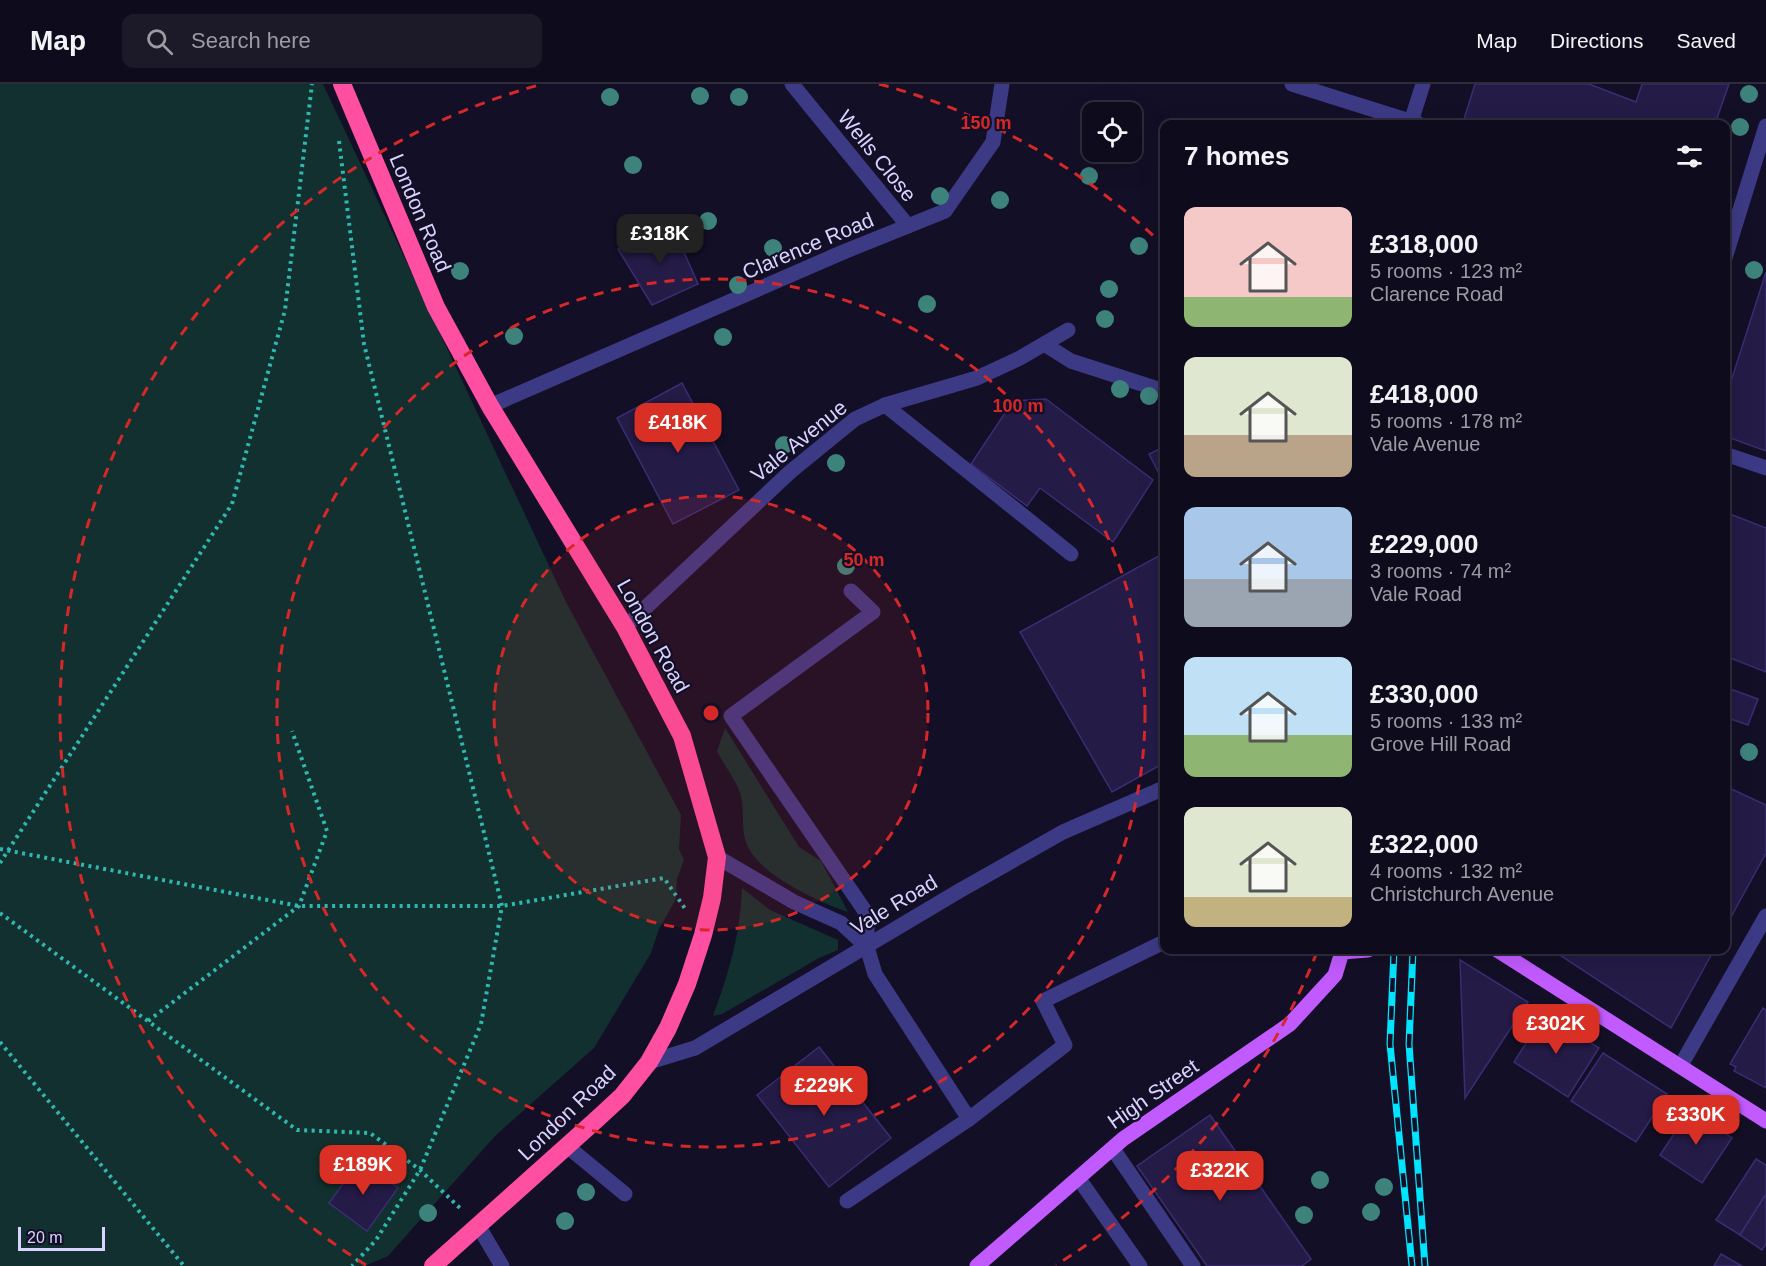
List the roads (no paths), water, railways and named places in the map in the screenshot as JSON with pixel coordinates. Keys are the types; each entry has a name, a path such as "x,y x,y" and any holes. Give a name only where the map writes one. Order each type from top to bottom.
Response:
{"highway":[{"name":"London Road","path":"342,84 436,307 490,406 625,627 682,736 717,857 712,898 687,984 649,1062 622,1096 568,1147 433,1266"}],"main road":[{"name":"High Street","path":"977,1266 1113,1149 1290,1024 1335,975 1338,954"},
{"path":"1503,954 1766,1121"}],"street":[{"name":"Wells Close","path":"792,84 908,226"},
{"name":"Clarence Road","path":"490,406 945,211 993,142 1002,84"},
{"path":"1292,84 1406,120"},
{"path":"1416,120 1423,84"},
{"path":"1730,228 1766,126"},
{"name":"Vale Avenue","path":"625,627 790,472 855,419 885,405 977,378 1068,330"},
{"path":"1044,344 1071,361 1160,390"},
{"path":"885,405 1071,554"},
{"path":"1730,456 1766,468"},
{"path":"851,591 873,612 731,716 867,914 867,947 875,974 969,1119"},
{"name":"Vale Road","path":"649,1062 695,1048 1063,832 1160,790"},
{"path":"717,857 794,902 841,924 867,947"},
{"path":"1681,1065 1766,916"},
{"path":"847,1201 969,1119 1065,1045 1043,1001 1160,944"},
{"path":"568,1147 625,1194"},
{"path":"1113,1149 1193,1266"},
{"path":"1079,1179 1140,1266"},
{"path":"479,1227 502,1266"}],"railway":[{"path":"1394,954 1390,1044 1412,1266"},
{"path":"1413,954 1409,1044 1425,1266"}]}
